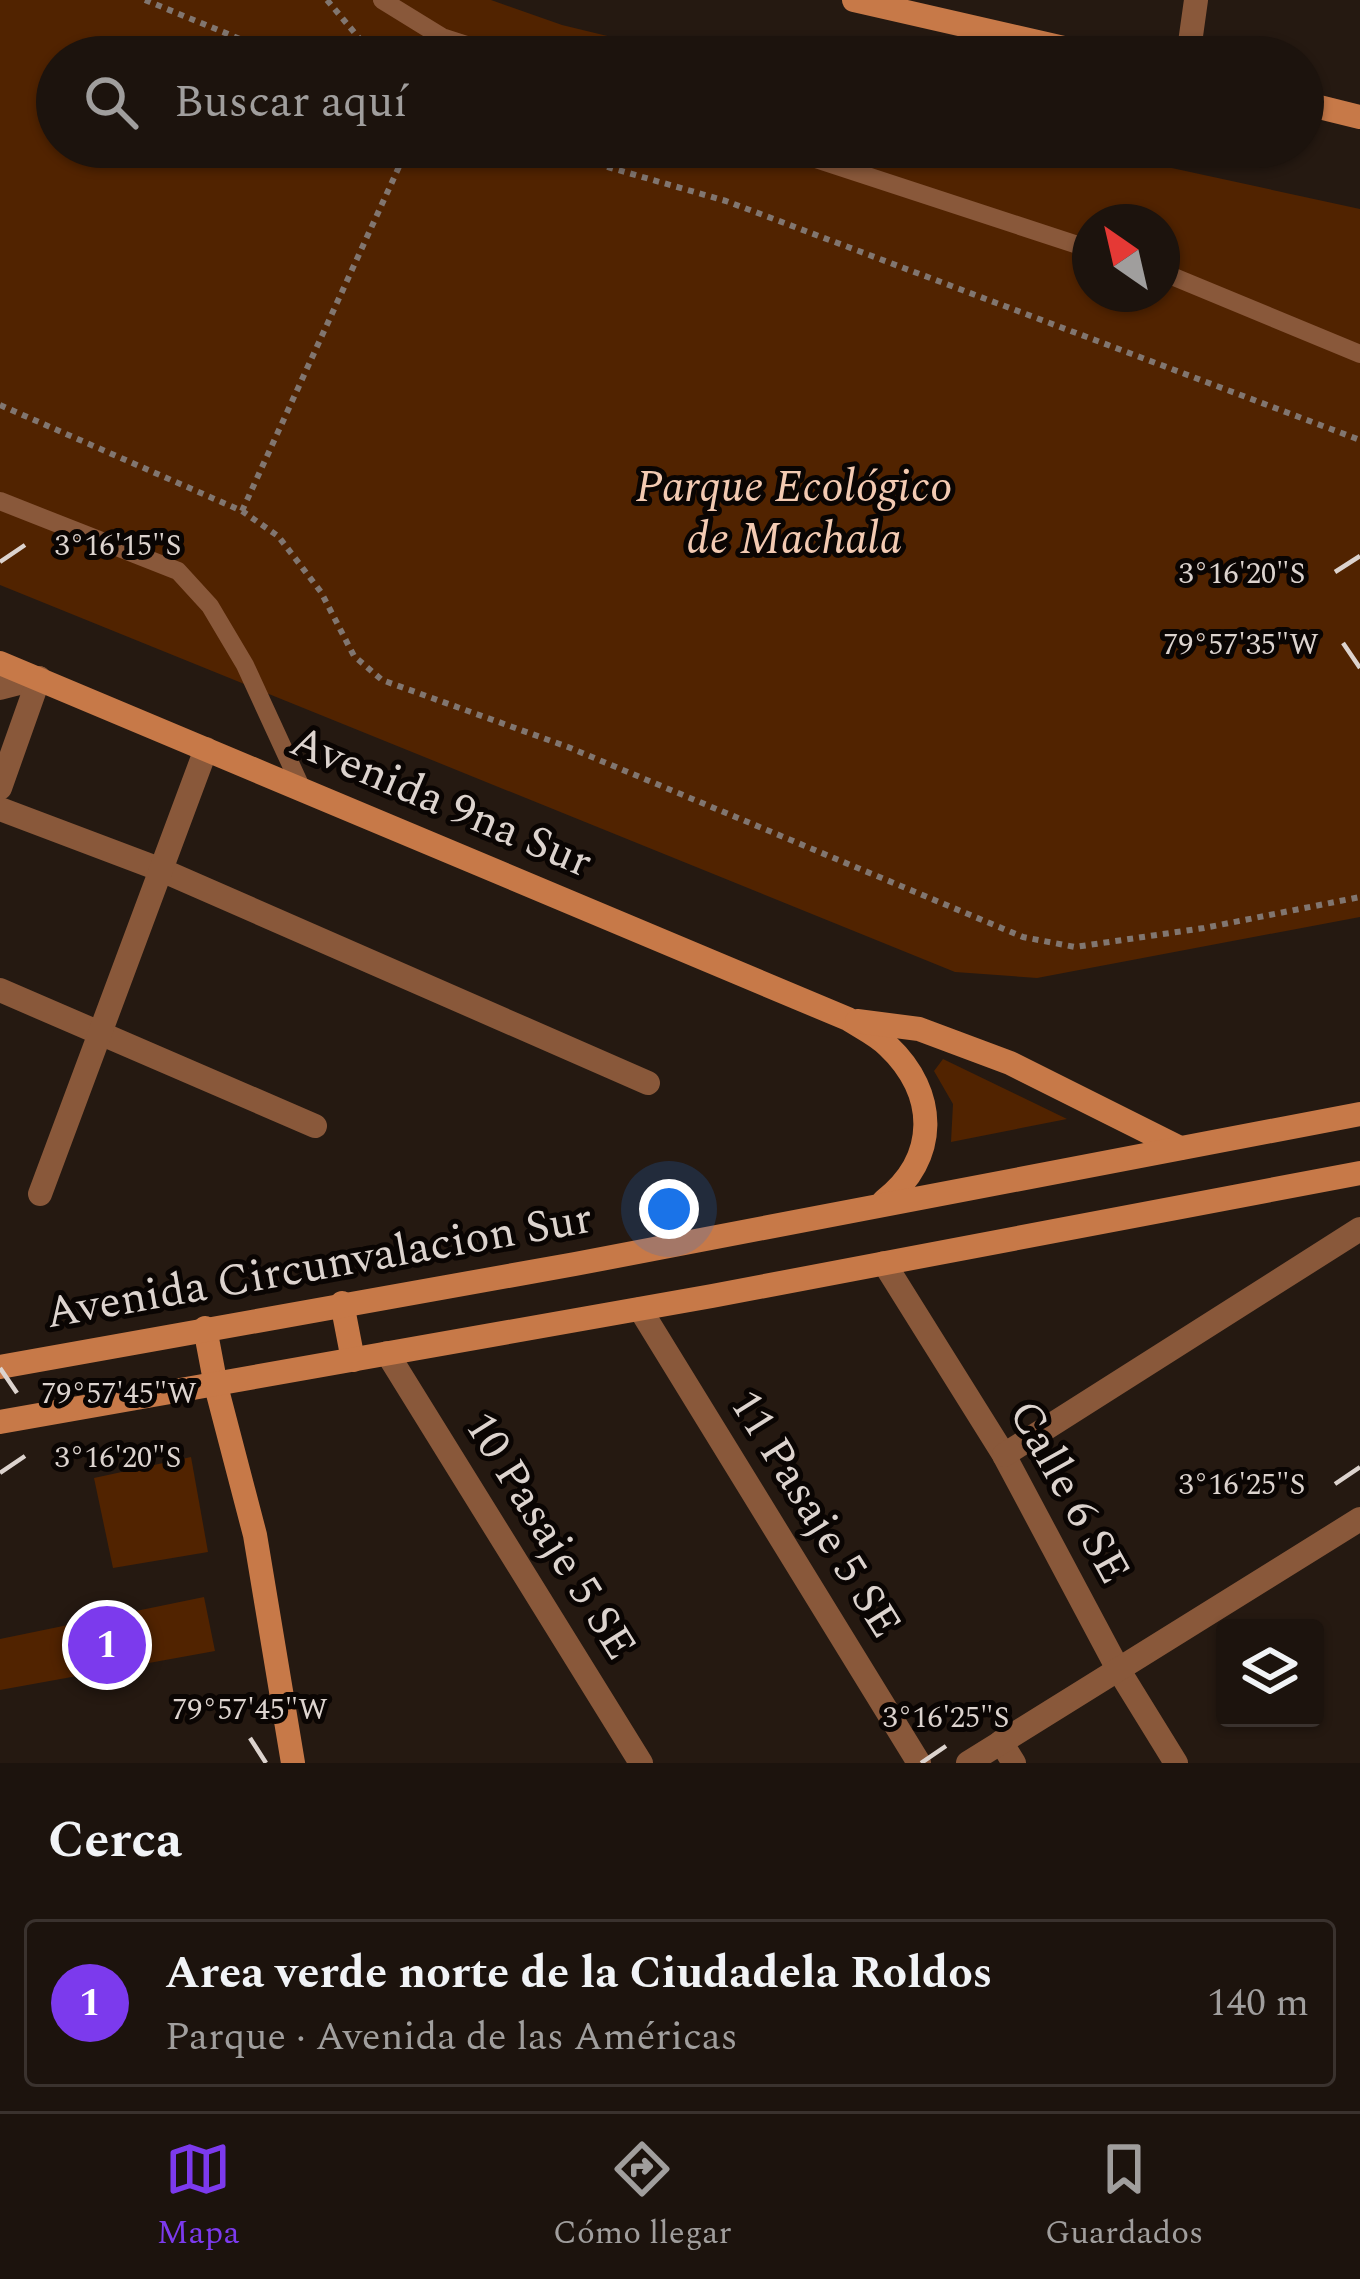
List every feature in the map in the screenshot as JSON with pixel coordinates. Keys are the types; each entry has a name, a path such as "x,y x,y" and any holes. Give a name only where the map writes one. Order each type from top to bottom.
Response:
{"main road":[{"path":"854,0 949,11 1033,36"},
{"path":"1324,109 1360,117"},
{"name":"Avenida 9na Sur","path":"0,663 848,1019 884,1042 906,1065 925,1109 919,1162 905,1185 879,1205"},
{"name":"Avenida 9na Sur","path":"848,1019 919,1029 1010,1063 1180,1148"},
{"name":"Avenida Circunvalacion Sur","path":"0,1366 1360,1114"},
{"path":"0,1422 640,1309 1360,1173"},
{"path":"342,1304 352,1360"},
{"path":"205,1328 255,1535 293,1763"}],"street":[{"path":"1191,36 1196,0"},
{"path":"0,688 39,678"},
{"path":"0,788 39,678"},
{"path":"40,1194 206,749"},
{"path":"0,809 159,869 648,1083"},
{"path":"0,990 315,1126"},
{"path":"1004,1455 1360,1229"},
{"name":"Calle 6 SE","path":"884,1264 1004,1455 1118,1669 1176,1763"},
{"name":"11 Pasaje 5 SE","path":"640,1309 919,1763"},
{"name":"10 Pasaje 5 SE","path":"387,1353 641,1763"},
{"path":"968,1763 1007,1753 1118,1669 1360,1519"}],"lane":[{"path":"382,0 440,36"},
{"path":"843,168 1072,243"},
{"path":"1180,279 1360,354"},
{"path":"0,501 178,571 210,606 244,665 302,789"}],"path":[{"path":"145,0 233,36"},
{"path":"327,0 357,36"},
{"path":"242,511 398,168"},
{"path":"611,168 725,201 1360,440"},
{"path":"0,405 242,511 278,536 321,592 353,656 382,680 568,747 1023,938 1075,947 1360,897"}],"green space":[{"name":"Parque Ecológico de Machala","path":"0,0 491,0 607,36 36,36 36,168 1172,168 1360,209 1360,917 1037,978 955,972 0,585"},
{"path":"943,1059 1067,1119 951,1142 953,1104 934,1071"},
{"path":"191,1457 208,1552 113,1568 94,1478"},
{"path":"204,1597 215,1651 0,1690 0,1639"}],"place":[{"name":"Area verde norte de la Ciudadela Roldos","path":"107,1645"}]}
